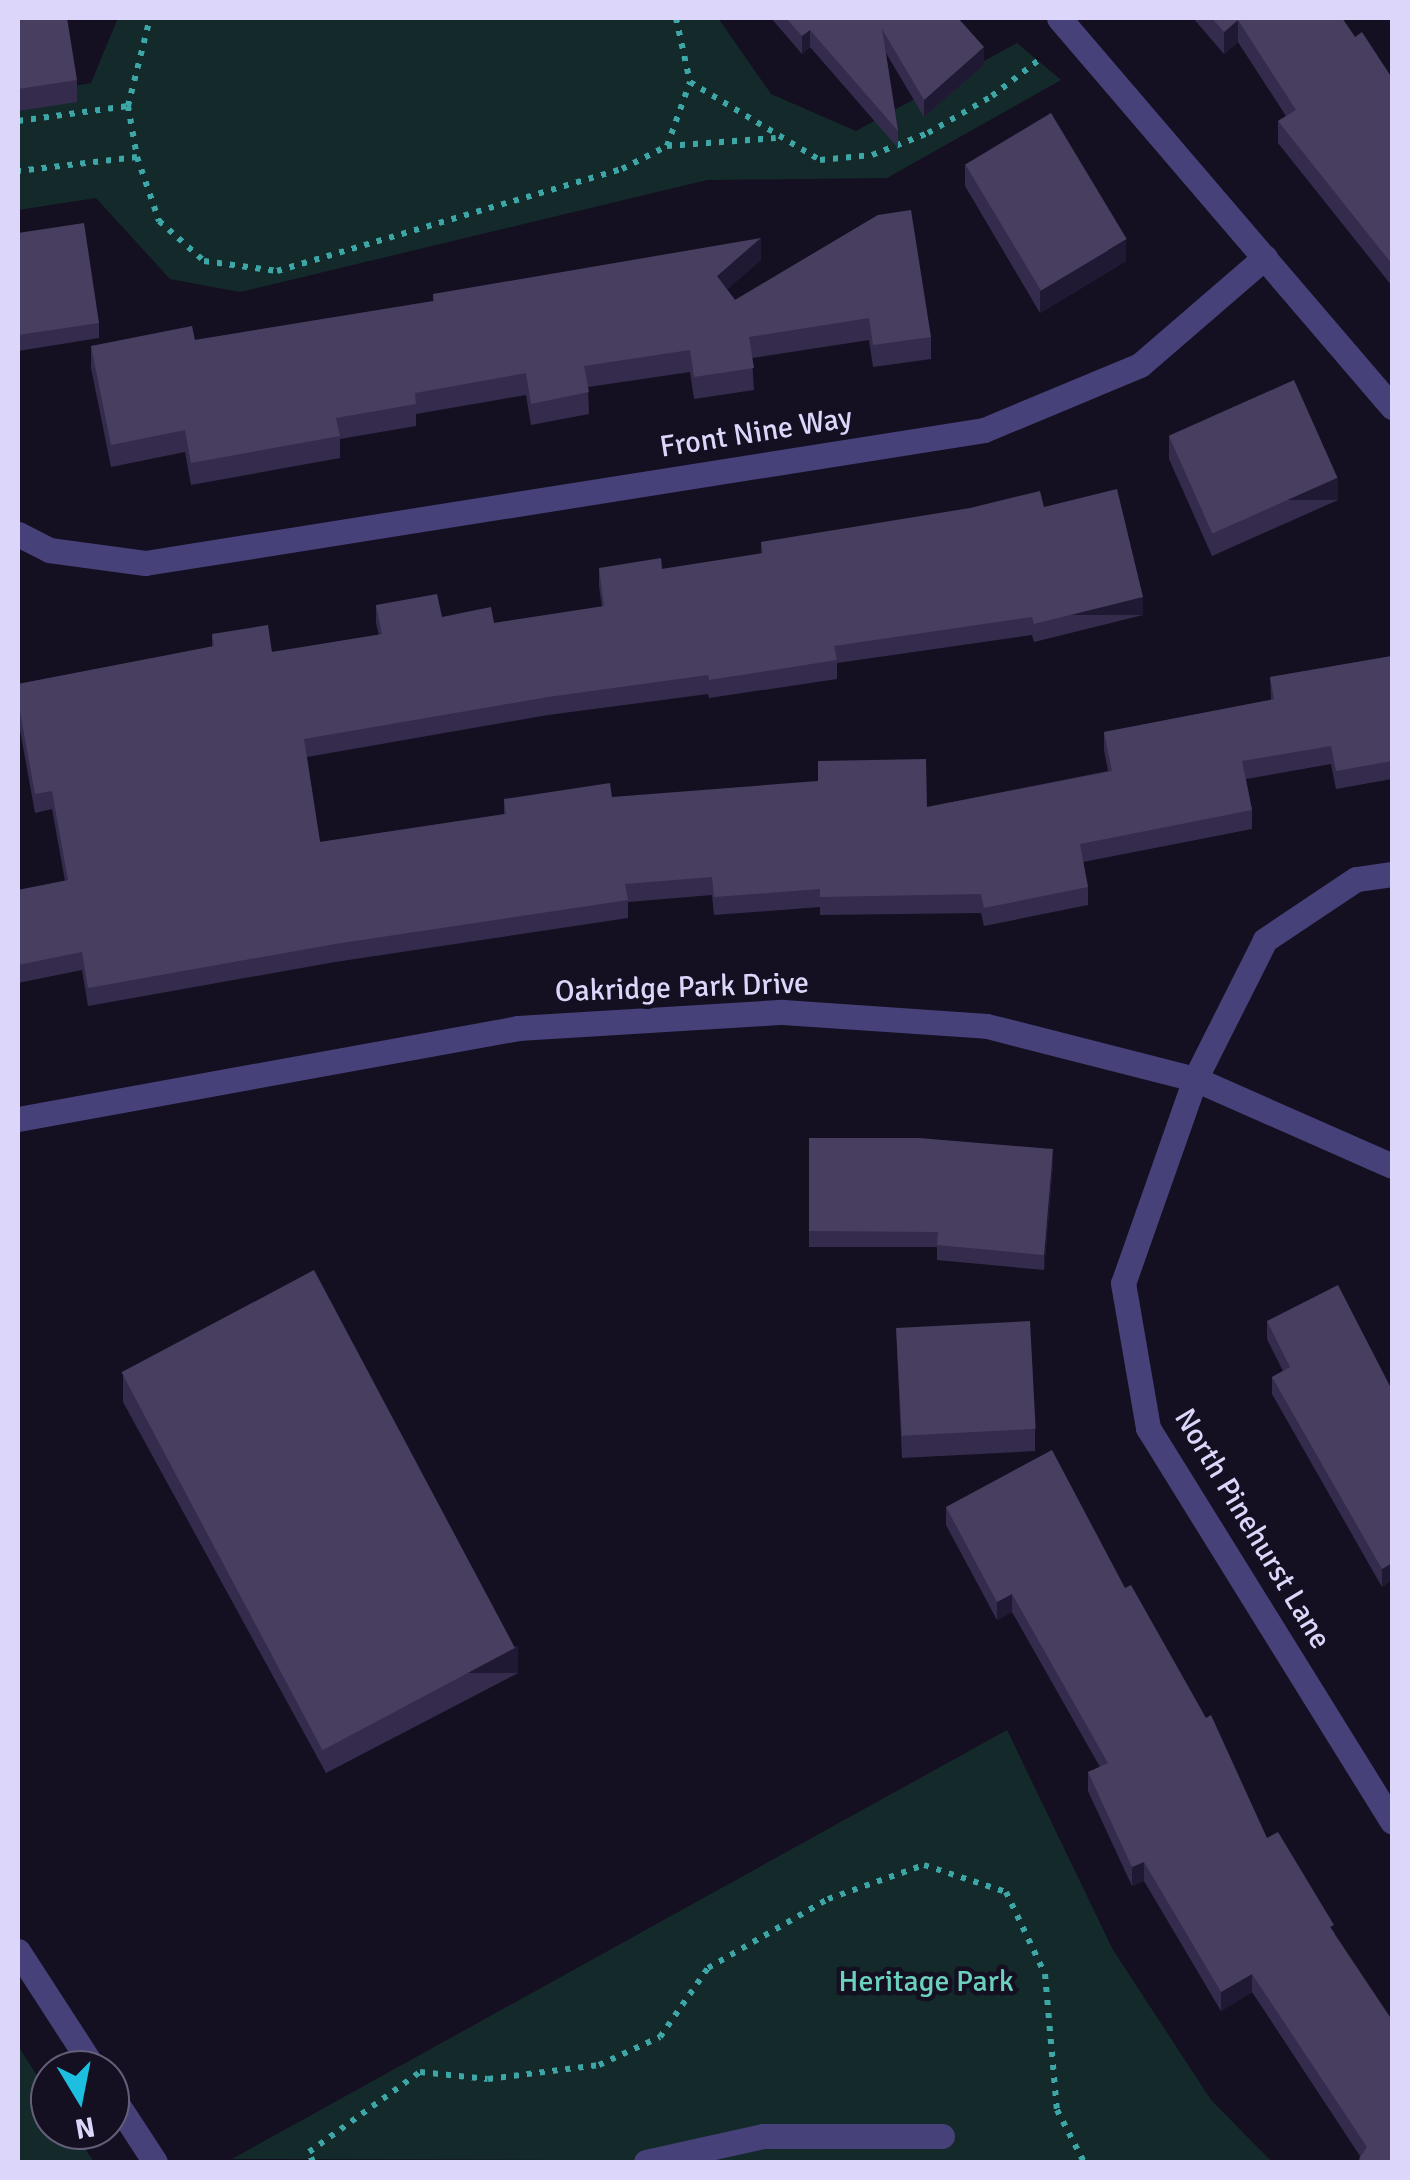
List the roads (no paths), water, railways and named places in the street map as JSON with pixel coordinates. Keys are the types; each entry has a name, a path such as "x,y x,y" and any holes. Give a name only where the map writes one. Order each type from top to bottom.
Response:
{"street":[{"path":"1066,26 1392,407"},
{"name":"Front Nine Way","path":"18,534 49,550 145,563 984,430 1140,365 1265,257"},
{"name":"North Pinehurst Lane","path":"1392,874 1356,880 1265,940 1195,1079 1123,1283 1148,1428 1392,1821"},
{"name":"Oakridge Park Drive","path":"18,1119 518,1028 783,1012 988,1026 1195,1079 1392,1166"},
{"path":"18,1951 82,2050"},
{"path":"130,2124 155,2162"},
{"path":"646,2162 763,2136 942,2136"}],"park label":[{"name":"Heritage Park","path":"926,1982"}]}
